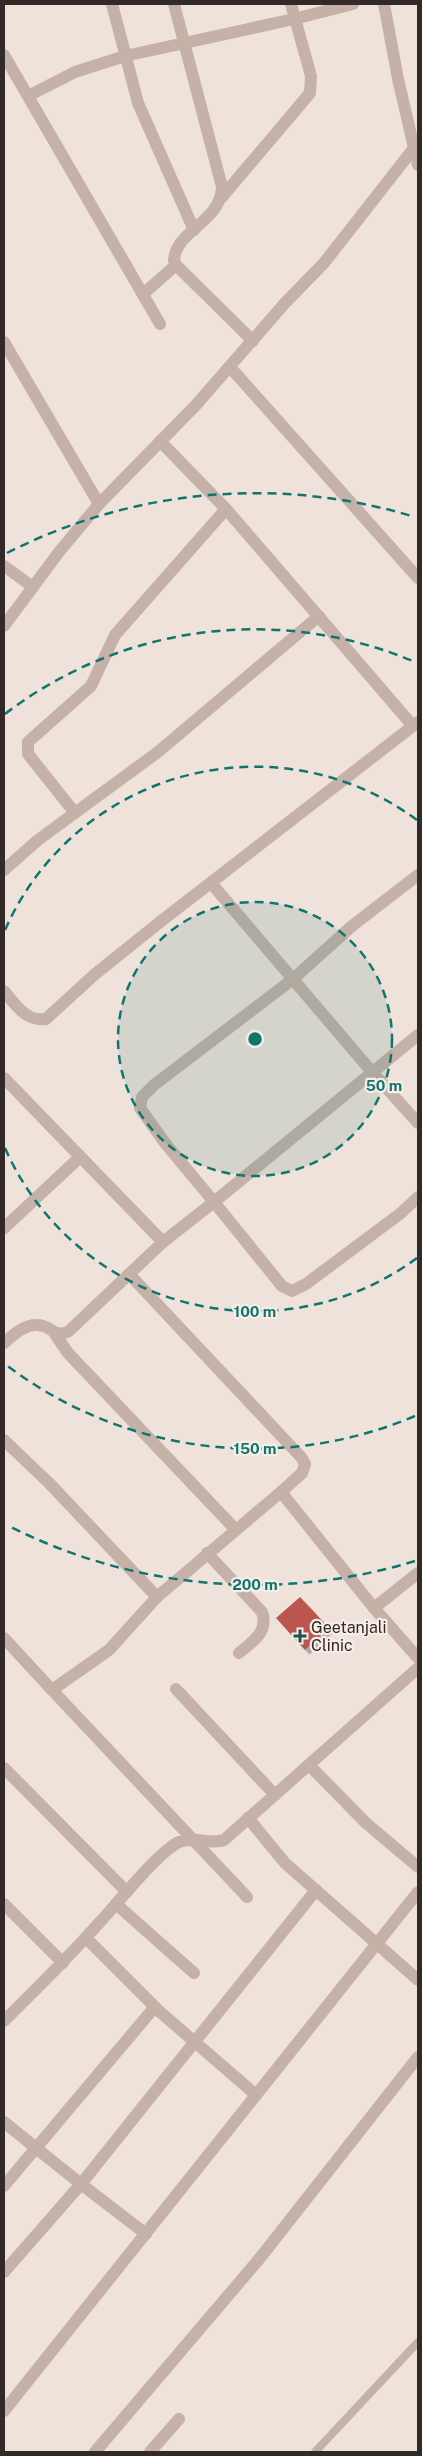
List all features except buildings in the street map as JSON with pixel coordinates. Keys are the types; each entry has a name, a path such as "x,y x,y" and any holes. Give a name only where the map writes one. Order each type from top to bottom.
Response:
{"street":[{"path":"112,4 144,120 194,230"},
{"path":"174,4 182,43 222,188 222,197"},
{"path":"253,341 176,265 174,253 219,204 222,197 310,93 311,76 291,4"},
{"path":"28,96 75,72 125,56 294,19 353,4"},
{"path":"384,4 416,146 418,165"},
{"path":"4,55 160,324"},
{"path":"4,626 99,504 230,367 280,308 341,242 416,146"},
{"path":"143,294 176,265"},
{"path":"4,342 99,504"},
{"path":"230,367 418,578"},
{"path":"4,991 23,1013 34,1019 46,1019 94,975 416,724 226,510 160,441"},
{"path":"75,813 28,754 28,742 90,686 115,635 226,510"},
{"path":"4,566 33,587"},
{"path":"4,870 75,813 158,752 319,616"},
{"path":"418,874 352,926 292,979 154,1085 139,1102 146,1117 282,1286 292,1290 306,1284 401,1213 418,1197"},
{"path":"211,883 372,1072 418,1123"},
{"path":"55,1334 69,1331 163,1242 418,1035"},
{"path":"4,1078 163,1242"},
{"path":"4,1228 80,1158"},
{"path":"52,1690 109,1650 157,1597 281,1492 302,1473 305,1464 301,1457 129,1274"},
{"path":"4,1343 18,1331 34,1325 44,1326 55,1334 68,1353 236,1530"},
{"path":"4,1440 50,1484 157,1597"},
{"path":"281,1492 374,1608 418,1658"},
{"path":"207,1553 262,1612 265,1620 264,1628 258,1636 239,1653"},
{"path":"374,1608 418,1573"},
{"path":"4,1638 247,1897"},
{"path":"4,2021 63,1963 126,1892 174,1845 192,1838 221,1841 418,1668"},
{"path":"176,1689 275,1795"},
{"path":"309,1765 366,1823 418,1867"},
{"path":"4,1768 126,1892"},
{"path":"248,1818 285,1863 418,1980"},
{"path":"4,2272 81,2184 316,1890"},
{"path":"4,2411 418,1892"},
{"path":"4,1904 63,1963"},
{"path":"116,1904 194,1973"},
{"path":"86,1938 159,2011 256,2094"},
{"path":"4,2186 151,2010 159,2011"},
{"path":"95,2452 260,2258 418,2057"},
{"path":"4,2122 146,2234"},
{"path":"150,2452 179,2419"}],"lane":[{"path":"315,2452 418,2342"}],"place":[{"name":"Geetanjali Clinic","path":"300,1636"}]}
